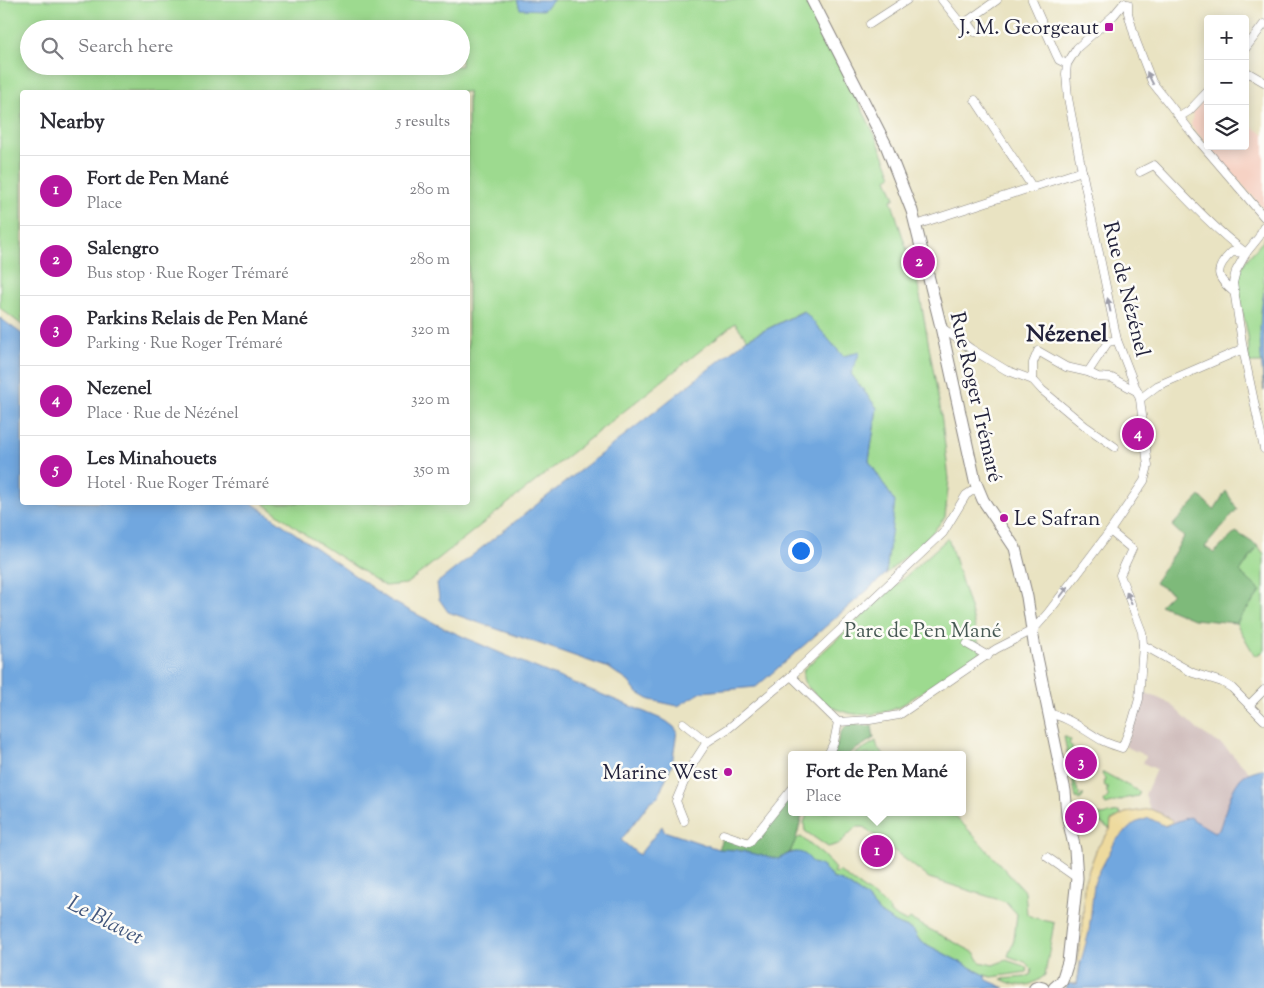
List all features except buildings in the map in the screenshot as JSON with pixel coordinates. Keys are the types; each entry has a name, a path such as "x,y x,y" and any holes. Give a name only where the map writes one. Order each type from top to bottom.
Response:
{"street":[{"name":"Rue Roger Trémaré","path":"812,0 886,146 910,204 978,487 983,500 1015,548 1028,597 1075,850 1077,878 1068,962 1062,982 1054,988"},
{"path":"870,24 907,0"},
{"path":"942,0 962,25 997,0"},
{"path":"1032,0 1059,60 1067,64 1077,48 1127,2"},
{"path":"1127,2 1136,41 1152,82 1179,117 1264,217"},
{"path":"967,21 974,32"},
{"path":"1249,44 1264,24"},
{"name":"Rue de Nézénel","path":"1033,630 1110,531 1144,481 1148,466 1139,395 1117,340 1082,171 1068,98 1067,64"},
{"path":"1249,73 1264,82"},
{"path":"1179,117 1189,111 1204,95"},
{"path":"975,100 1033,188"},
{"path":"1140,172 1154,165 1207,219 1246,253"},
{"path":"916,225 1082,171"},
{"path":"1264,226 1259,237 1246,253 1236,271 1233,283 1243,348 1264,449"},
{"path":"1235,293 1222,282 1220,274 1221,264 1232,252 1246,253"},
{"path":"941,327 971,349 1006,370 1033,380 1042,390 1085,426 1115,447"},
{"path":"1088,372 1108,342 1117,340"},
{"path":"1033,380 1033,363 1038,351 1066,367 1088,372 1098,377 1112,378 1139,395 1243,348"},
{"path":"684,821 676,801 690,768 707,742 729,728 791,676 943,533 966,495 978,487"},
{"path":"1049,714 1054,714 1104,741 1122,748 1132,723 1139,699 1143,645 1142,632 1120,575 1132,549 1110,531"},
{"path":"791,676 838,722 870,720 898,715 996,649 1033,630"},
{"path":"967,644 988,656"},
{"path":"1143,645 1193,673 1222,682 1232,688 1264,720"},
{"path":"1249,704 1264,690"},
{"path":"830,751 834,742 838,722"},
{"path":"683,723 707,742"},
{"path":"723,834 749,842 788,794"},
{"path":"1047,857 1077,878"},
{"path":"1035,988 1043,988"}],"shaded area":[{"path":"1204,100 1204,141 1191,126 1193,112"},
{"path":"1249,125 1264,134 1264,206 1261,206 1212,150 1249,150"},
{"path":"1142,691 1169,703 1198,730 1225,747 1250,773 1241,779 1231,796 1219,830 1214,832 1189,817 1176,823 1150,809 1145,795 1156,769 1143,763 1146,756 1125,746"}],"green space":[{"path":"0,0 807,0 874,133 892,175 887,179 895,198 891,200 918,285 941,413 949,479 945,517 932,533 886,574 894,502 869,461 877,408 851,374 843,356 803,311 747,339 735,323 406,584 385,586 306,535 266,505 470,505 470,90 20,90 20,323 0,308"},
{"path":"1264,239 1264,391 1262,363 1249,363 1248,336 1238,286 1243,266"},
{"path":"1226,491 1237,509 1205,547 1214,553 1236,532 1258,546 1240,572 1261,591 1236,623 1193,619 1160,605 1172,593 1155,583 1184,537 1172,526 1200,496 1214,510"},
{"name":"Parc de Pen Mané","path":"948,538 971,611 981,653 899,707 887,711 876,714 853,714 832,707 822,700 804,682 804,669"},
{"path":"1258,546 1264,554 1264,651 1255,656 1236,623 1260,592 1240,572"},
{"path":"848,724 872,726 874,738 853,751 834,751 841,732"},
{"path":"1064,736 1071,740 1069,744 1073,747 1069,753 1072,758 1072,768 1076,778 1076,788 1080,794 1078,796 1080,798 1083,794 1080,800 1076,798"},
{"path":"876,741 880,751 860,751"},
{"path":"1103,772 1140,792 1138,796 1106,805 1104,802 1109,795 1107,787 1104,785"},
{"path":"788,796 788,816 802,816 796,839 790,852 779,860 736,850 718,849 723,836 751,845"},
{"path":"1119,812 1121,815 1111,821 1110,829 1084,813 1102,815"},
{"path":"807,816 954,816 1025,892 1027,914 1054,923 1045,975 1034,982 1024,985 1013,984 1001,979 1026,977 1031,974 1032,969 1025,962 1008,956 1014,940 1017,914 1006,902 929,878 864,827 856,827 839,844 828,847 805,831 804,823"},
{"path":"801,837 824,856 835,869 834,874 839,871 882,902 890,910 890,913 907,922 910,919 975,953 980,962 993,965 1006,960 1024,966 1028,970 1027,972 992,977 985,975 920,941 913,930 895,923 880,913 866,897 842,881 832,878 824,868 801,854 790,852 796,839"}],"sand":[{"path":"1150,809 1162,814 1173,822 1157,829 1079,988 1066,988 1068,984 1077,984 1080,962 1077,960 1083,926 1084,883 1097,848 1110,830 1111,821 1125,813"}],"water":[{"path":"517,0 554,0 543,10 520,9"},
{"path":"1264,292 1264,391 1260,328"},
{"path":"804,311 843,356 860,352 851,374 877,408 869,461 895,502 886,574 756,687 702,692 678,706 650,700 636,692 629,682 609,668 448,612 439,599 437,583 747,339"},
{"name":"Le Blavet","path":"0,318 20,333 20,505 255,505 388,599 421,617 490,649 666,721 674,727 677,731 672,764 658,797 650,802 621,840 639,855 662,826 664,831 718,849 736,850 779,859 797,852 805,854 813,863 824,868 832,878 842,881 866,897 880,913 895,923 913,930 920,941 985,975 987,980 1005,988 0,988"},
{"path":"1264,769 1264,988 1066,988 1068,984 1077,984 1089,932 1094,884 1116,840 1135,823 1149,818 1165,826 1189,817 1214,832 1219,830 1230,797 1240,779 1247,774"}],"place":[{"name":"J. M. Georgeaut","path":"1109,27"},
{"name":"Salengro","path":"919,262"},
{"name":"Nezenel","path":"1138,434"},
{"name":"Le Safran","path":"1004,518"},
{"name":"Parkins Relais de Pen Mané","path":"1081,763"},
{"name":"Marine West","path":"728,772"},
{"name":"Les Minahouets","path":"1081,817"},
{"name":"Fort de Pen Mané","path":"877,851"}],"district":[{"name":"Nézenel","path":"1067,333"}]}
